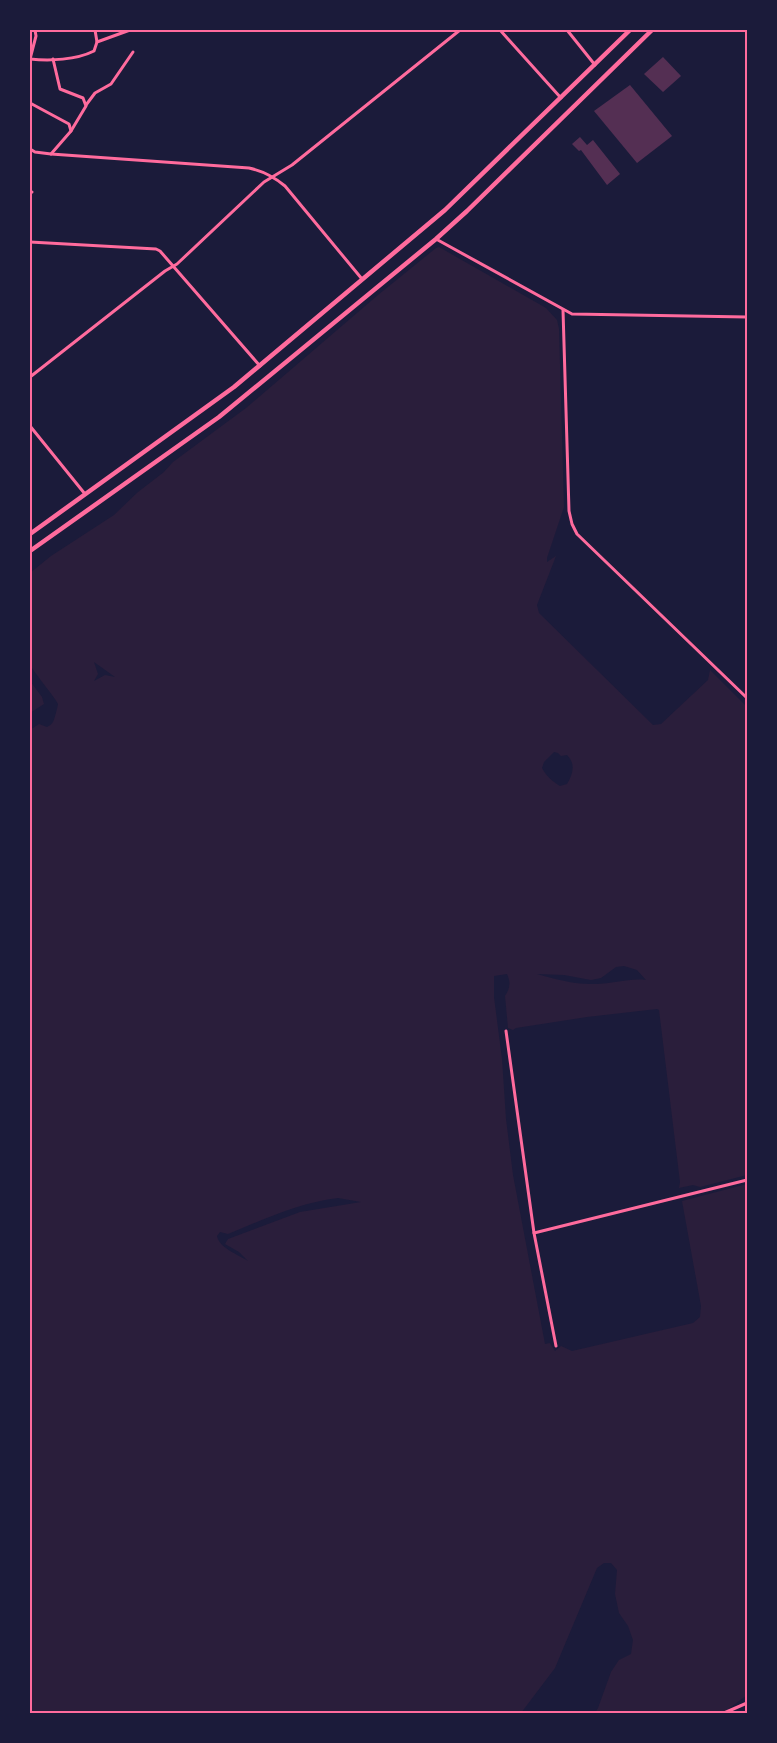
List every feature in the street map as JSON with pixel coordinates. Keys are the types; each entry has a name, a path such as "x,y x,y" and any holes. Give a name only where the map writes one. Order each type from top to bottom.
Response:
{"street":[{"path":"35,30 36,36 30,59 53,59 90,53 94,51 98,42 95,30"},
{"path":"98,42 130,30"},
{"path":"30,377 165,271 177,264 264,182 292,165 460,30"},
{"path":"500,30 561,98"},
{"path":"567,30 595,65"},
{"path":"30,534 260,366 466,192 630,30"},
{"path":"30,551 219,417 436,239 652,30"},
{"path":"52,154 71,131 95,93 111,84 133,52"},
{"path":"53,59 60,89 83,98 86,106"},
{"path":"30,103 69,124 71,131"},
{"path":"30,149 35,152 52,154 248,168 274,176 296,198 363,279"},
{"path":"436,239 563,310 578,315 747,317"},
{"path":"30,242 156,249 163,253 173,267 260,366"},
{"path":"563,310 572,524 577,534 747,698"},
{"path":"30,426 86,494"},
{"path":"506,1031 534,1233 556,1346"},
{"path":"534,1233 747,1180"},
{"path":"724,1713 747,1703"}],"shaded area":[{"path":"439,247 546,308 557,320 559,329 564,507 547,558 547,562 556,556 537,605 539,613 653,725 661,724 708,680 710,670 747,707 747,1175 700,1187 693,1185 679,1188 680,1182 659,1010 587,1017 513,1030 508,1028 505,996 509,985 507,974 494,976 494,997 513,1175 545,1344 550,1343 555,1351 561,1346 572,1351 693,1323 700,1317 701,1306 682,1201 747,1184 747,1695 723,1713 595,1713 611,1672 619,1660 631,1654 633,1640 628,1626 619,1613 615,1594 617,1570 611,1563 604,1563 597,1568 555,1668 521,1713 30,1713 30,730 39,724 47,727 51,724 58,704 31,666 29,637 30,573 51,556 114,515 173,462 246,408","holes":["94,662 115,677 105,675 94,681 98,674","554,752 561,756 567,755 573,765 571,777 567,784 560,786 550,778 542,768 544,762","624,966 637,970 646,980 581,984 537,974 564,975 591,980 601,978 616,967","338,1198 361,1202 300,1212 228,1239 225,1244 239,1252 248,1261 225,1248 217,1236 220,1232 228,1234 282,1212"]},
{"path":"30,681 42,697 44,704 30,713"}],"building":[{"path":"663,57 681,76 663,92 644,74"},
{"path":"630,85 672,136 637,163 594,111"},
{"path":"580,137 587,145 593,140 620,174 607,185 581,150 579,151 572,144"}]}
